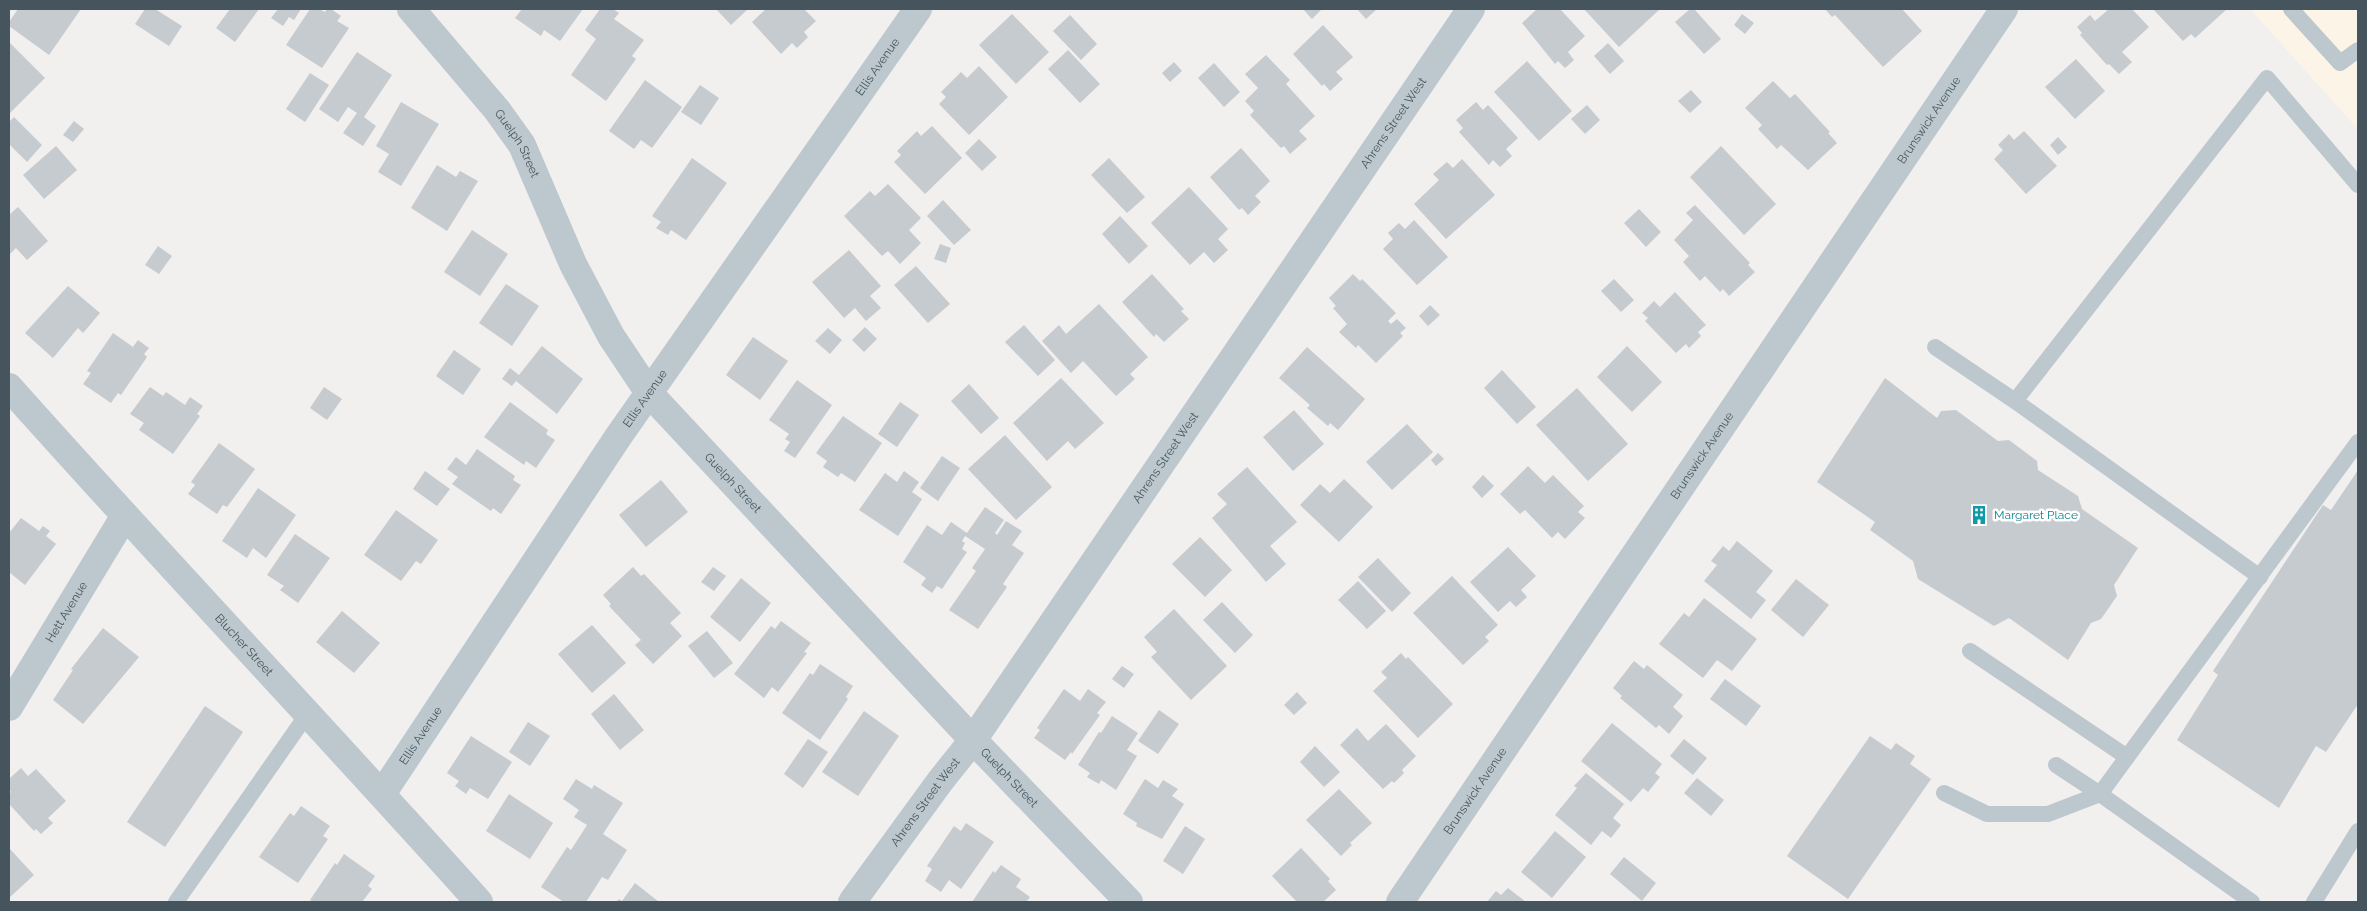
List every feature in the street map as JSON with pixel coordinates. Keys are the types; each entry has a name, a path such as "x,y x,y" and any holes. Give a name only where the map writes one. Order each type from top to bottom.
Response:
{"street":[{"name":"Guelph Street","path":"412,9 497,110 522,145 573,264 611,336 649,393 973,740 1129,902"},
{"name":"Ellis Avenue","path":"382,794 649,393 918,9"},
{"name":"Ahrens Street West","path":"852,902 941,780 973,740 1471,9"},
{"name":"Brunswick Avenue","path":"1400,902 2004,9"},
{"name":"Blucher Street","path":"9,388 124,517 308,712 479,902"},
{"name":"Hett Avenue","path":"9,707 124,517"}],"lane":[{"path":"2291,9 2340,63 2358,50"},
{"path":"2015,401 2267,78 2358,185"},
{"path":"1935,347 2015,401 2260,577"},
{"path":"1944,793 1987,814 2048,814 2100,794 2358,442"},
{"path":"1970,651 2127,757"},
{"path":"176,902 308,712"},
{"path":"2056,765 2252,902"},
{"path":"2314,902 2358,831"}],"shaded area":[{"path":"2250,9 2358,9 2358,129"}],"building":[{"path":"18,9 81,9 49,55 9,26 9,22"},
{"path":"145,9 155,9 182,26 169,46 135,24"},
{"path":"230,9 259,9 235,42 216,28"},
{"path":"278,9 301,9 294,20 289,17 283,26 271,18"},
{"path":"310,9 319,9 325,12 327,9 331,9 341,16 337,21 349,28 322,68 286,45"},
{"path":"522,9 583,9 560,41 544,30 541,36 515,18"},
{"path":"600,9 613,9 619,13 614,19 644,40 632,56 636,59 606,101 571,75 596,39 585,30"},
{"path":"716,9 748,9 731,25"},
{"path":"766,9 804,9 816,21 804,32 808,37 797,48 792,43 781,54 752,22"},
{"path":"1303,9 1319,9 1321,10 1312,19"},
{"path":"1357,9 1377,9 1366,19"},
{"path":"1537,9 1560,9 1585,36 1568,52 1574,60 1565,68 1558,61 1555,64 1522,23"},
{"path":"1584,9 1660,9 1619,47"},
{"path":"1690,9 1694,9 1721,39 1704,54 1675,22"},
{"path":"1825,9 1902,9 1922,31 1883,67 1835,15 1832,17"},
{"path":"2109,9 2132,9 2149,27 2122,52 2132,62 2119,74 2109,64 2107,65 2080,35 2082,33 2077,27 2090,15 2095,21"},
{"path":"2153,9 2227,9 2195,38 2191,34 2183,41"},
{"path":"1012,14 1049,52 1016,84 979,45"},
{"path":"1742,14 1754,23 1745,34 1734,25"},
{"path":"1070,15 1097,44 1081,60 1053,31"},
{"path":"1323,25 1353,57 1336,72 1343,79 1330,91 1324,84 1322,86 1293,54"},
{"path":"9,42 45,78 9,114"},
{"path":"1608,43 1624,61 1610,74 1594,56"},
{"path":"1068,50 1100,84 1080,103 1048,69"},
{"path":"357,52 392,75 364,117 376,126 363,146 343,133 357,113 348,107 338,122 319,109"},
{"path":"1266,55 1290,80 1286,84 1315,116 1299,131 1307,139 1290,154 1284,146 1281,148 1250,115 1254,111 1245,101 1258,88 1245,74"},
{"path":"2076,59 2105,91 2075,119 2045,87"},
{"path":"1527,61 1572,111 1539,141 1494,92"},
{"path":"1174,62 1182,71 1170,82 1162,73"},
{"path":"1214,63 1240,92 1224,107 1198,78"},
{"path":"979,66 1008,97 969,135 939,104 946,97 941,92 961,72 967,78"},
{"path":"310,73 329,85 305,122 286,109"},
{"path":"645,80 682,107 652,148 641,140 634,149 609,131"},
{"path":"1773,81 1790,98 1795,94 1830,132 1828,133 1837,143 1808,170 1781,145 1777,149 1758,129 1762,125 1745,108"},
{"path":"700,85 719,98 701,125 681,112"},
{"path":"1691,90 1702,102 1690,113 1678,101"},
{"path":"401,102 439,124 401,186 378,172 389,154 376,146"},
{"path":"1476,102 1483,110 1488,105 1518,138 1506,149 1512,156 1500,167 1493,160 1489,165 1459,132 1463,128 1456,120"},
{"path":"1587,105 1600,120 1585,134 1571,119"},
{"path":"14,117 42,145 27,162 9,144 9,122"},
{"path":"74,121 84,129 73,142 63,135"},
{"path":"932,126 962,158 925,194 894,162 901,155 897,151 917,131 921,136"},
{"path":"2024,131 2057,166 2026,194 1994,159 2003,150 1998,145 2009,134 2014,140"},
{"path":"2058,137 2067,147 2058,155 2050,145"},
{"path":"979,139 997,157 982,171 965,153"},
{"path":"56,146 77,170 44,199 23,175"},
{"path":"1721,146 1776,204 1744,235 1690,177"},
{"path":"1241,148 1270,181 1255,196 1261,202 1248,215 1242,208 1239,210 1210,177"},
{"path":"692,158 727,183 686,240 671,230 668,235 656,228 661,222 652,216"},
{"path":"1109,158 1145,197 1127,213 1091,175"},
{"path":"1462,159 1495,195 1446,239 1414,204 1439,180 1433,174 1447,162 1453,168"},
{"path":"437,165 456,177 460,171 478,181 447,231 411,208"},
{"path":"888,184 921,218 909,230 921,243 900,264 888,251 882,256 844,216 870,191 875,196"},
{"path":"1189,187 1228,229 1218,239 1228,250 1214,263 1204,252 1190,265 1151,223"},
{"path":"943,200 971,230 954,245 927,216"},
{"path":"1695,205 1750,263 1748,265 1755,272 1729,296 1723,289 1720,292 1705,276 1700,281 1683,262 1689,256 1674,240 1693,220 1686,213"},
{"path":"18,207 48,241 27,260 16,248 9,255 9,215"},
{"path":"1639,209 1661,232 1646,247 1624,223"},
{"path":"1120,216 1148,246 1129,264 1102,234"},
{"path":"1414,220 1448,257 1417,285 1383,249 1393,239 1388,233 1399,223 1405,229"},
{"path":"472,230 508,254 480,296 444,272"},
{"path":"940,244 951,248 946,263 934,259"},
{"path":"158,246 172,256 159,274 145,265"},
{"path":"849,250 881,286 870,296 881,308 866,321 855,308 844,318 812,282"},
{"path":"916,266 950,304 928,323 894,285"},
{"path":"1152,274 1184,309 1181,311 1189,319 1164,342 1156,334 1154,337 1122,302"},
{"path":"1353,274 1360,281 1362,279 1396,313 1388,321 1391,324 1397,319 1406,328 1400,333 1403,336 1376,363 1358,345 1356,348 1339,332 1347,324 1333,308 1336,306 1329,298"},
{"path":"1614,279 1634,300 1621,312 1601,291"},
{"path":"506,284 539,306 512,346 479,323"},
{"path":"68,286 100,313 83,333 78,328 53,358 25,333"},
{"path":"1675,292 1706,325 1698,332 1701,336 1689,348 1686,344 1676,353 1645,321 1648,318 1642,313 1654,301 1660,307"},
{"path":"1099,304 1148,357 1130,374 1135,379 1116,396 1083,361 1071,373 1042,341 1059,325 1066,334"},
{"path":"1430,305 1440,315 1428,326 1419,316"},
{"path":"1024,325 1055,360 1038,376 1005,342"},
{"path":"865,327 877,339 864,352 852,340"},
{"path":"828,328 842,340 830,354 815,341"},
{"path":"113,333 133,347 138,340 149,348 144,354 147,357 121,395 118,393 111,403 83,384 91,373 87,371"},
{"path":"753,337 788,361 760,400 726,375"},
{"path":"542,346 583,379 557,414 516,381 512,386 502,379 510,368 519,375"},
{"path":"1627,346 1662,382 1632,412 1597,377"},
{"path":"1307,347 1365,399 1338,430 1330,423 1328,426 1307,408 1310,405 1279,378"},
{"path":"454,350 481,369 463,395 436,376"},
{"path":"1502,370 1536,407 1517,424 1484,388"},
{"path":"1061,378 1104,423 1075,449 1068,441 1047,461 1013,423"},
{"name":"Margaret Place","path":"1885,378 1937,418 1941,411 1956,410 1998,441 2009,440 2037,461 2038,470 2078,496 2082,509 2138,548 2114,585 2117,596 2101,619 2091,623 2068,660 2009,618 1994,626 1918,579 1913,561 1870,530 1875,522 1817,482"},
{"path":"797,380 832,405 795,458 784,451 790,442 785,439 789,434 769,420"},
{"path":"969,384 999,418 981,434 951,401"},
{"path":"150,387 163,396 166,392 185,405 190,397 203,406 197,414 200,416 173,454 139,430 144,423 130,414"},
{"path":"324,387 342,399 327,420 310,408"},
{"path":"1577,388 1628,444 1588,481 1536,425"},
{"path":"510,402 548,430 546,434 555,440 536,468 526,461 524,465 484,437"},
{"path":"900,402 919,415 897,447 878,434"},
{"path":"1294,410 1324,444 1293,471 1263,437"},
{"path":"843,416 882,443 855,482 841,473 838,477 823,467 827,461 816,453"},
{"path":"1407,424 1433,452 1392,490 1366,462"},
{"path":"1005,435 1052,487 1016,520 968,469"},
{"path":"219,443 255,469 227,507 223,505 217,514 188,494 195,485 191,482"},
{"path":"477,449 515,476 513,480 521,485 501,514 493,508 491,511 452,484 458,477 447,469 456,457 466,465"},
{"path":"1438,453 1444,459 1436,466 1431,460"},
{"path":"942,456 960,468 938,501 920,488"},
{"path":"1528,466 1545,483 1553,475 1584,506 1578,512 1585,518 1565,539 1558,532 1552,538 1525,510 1520,514 1500,494"},
{"path":"1247,467 1297,522 1270,546 1286,564 1266,582 1212,518 1227,504 1217,494"},
{"path":"2358,470 2358,704 2326,752 2316,746 2279,808 2177,740 2218,675 2213,671 2323,505 2331,510"},
{"path":"425,471 450,489 437,506 413,489"},
{"path":"904,471 919,482 912,492 922,499 898,536 859,510 885,473 897,482"},
{"path":"1483,475 1494,486 1482,498 1472,487"},
{"path":"1344,479 1373,507 1339,542 1300,505 1320,484 1330,493"},
{"path":"661,480 688,512 646,547 619,515"},
{"path":"258,488 296,515 266,558 253,548 247,558 222,541"},
{"path":"985,507 1004,520 995,533 997,535 1006,521 1022,531 1012,545 1024,553 1003,584 1007,587 978,629 949,610 976,571 972,568 985,549 965,536 962,541 965,543 962,549 967,552 942,589 937,586 932,593 921,585 926,578 903,562 927,525 942,535 951,522 967,533"},
{"path":"396,510 438,540 421,564 416,561 401,581 364,555"},
{"path":"21,518 39,531 43,526 50,531 46,536 56,544 25,585 9,572 9,533"},
{"path":"295,534 330,558 298,603 280,590 284,586 267,575"},
{"path":"1200,537 1232,570 1205,597 1172,564"},
{"path":"1737,541 1773,571 1756,592 1766,600 1751,619 1704,581 1717,565 1711,561 1723,546 1729,551"},
{"path":"1508,547 1536,576 1521,590 1527,597 1516,607 1510,601 1498,612 1470,582"},
{"path":"1378,558 1411,593 1392,612 1358,577"},
{"path":"633,567 641,576 644,574 681,613 670,623 682,636 653,664 635,645 641,640 609,606 611,604 603,595"},
{"path":"713,567 726,576 714,591 701,582"},
{"path":"1452,576 1498,625 1485,637 1489,641 1463,665 1413,613"},
{"path":"741,578 771,603 740,642 710,617"},
{"path":"1796,579 1829,605 1803,637 1771,610"},
{"path":"1358,581 1386,611 1367,629 1338,600"},
{"path":"1704,598 1757,639 1732,671 1717,660 1703,678 1659,644 1684,613 1689,617"},
{"path":"1222,602 1253,635 1235,653 1203,620"},
{"path":"1174,609 1227,666 1191,700 1151,657 1157,652 1144,637"},
{"path":"342,611 380,643 354,673 316,642"},
{"path":"781,621 811,643 804,652 807,653 778,692 772,687 764,698 734,674 771,626 775,629"},
{"path":"592,625 626,663 592,693 558,654"},
{"path":"103,628 139,657 83,724 53,700 73,670 71,669"},
{"path":"707,631 733,663 714,678 688,646"},
{"path":"1401,653 1406,659 1408,657 1453,704 1418,738 1373,691 1387,678 1381,672"},
{"path":"1634,661 1644,669 1647,665 1683,695 1673,707 1683,716 1669,734 1659,725 1656,728 1620,698 1622,696 1613,688"},
{"path":"820,664 853,686 846,697 848,699 820,740 782,713 810,673 813,675"},
{"path":"1122,666 1134,674 1124,688 1112,679"},
{"path":"1725,679 1761,706 1746,726 1710,699"},
{"path":"1064,689 1080,701 1088,689 1106,702 1097,713 1100,715 1072,754 1071,752 1065,760 1034,738 1040,730 1037,728"},
{"path":"1297,692 1307,703 1294,715 1284,705"},
{"path":"614,694 644,730 620,750 591,714"},
{"path":"205,706 243,732 165,847 127,822"},
{"path":"1159,710 1179,724 1158,754 1138,741"},
{"path":"864,711 899,736 858,796 822,772"},
{"path":"1112,716 1138,733 1127,750 1137,756 1116,790 1101,780 1099,784 1087,777 1090,773 1078,765 1099,732 1101,733"},
{"path":"528,722 550,736 530,766 509,752"},
{"path":"1612,723 1662,764 1655,773 1660,777 1648,792 1643,788 1631,802 1581,761"},
{"path":"1386,724 1416,756 1402,770 1404,773 1394,783 1392,781 1383,789 1340,745 1357,728 1368,741"},
{"path":"471,736 512,762 488,799 470,788 466,794 455,786 459,781 447,773"},
{"path":"1870,736 1891,750 1896,743 1915,756 1910,764 1931,779 1848,899 1787,856"},
{"path":"808,739 828,752 803,788 784,774"},
{"path":"1684,739 1707,758 1693,775 1670,756"},
{"path":"1315,746 1340,772 1324,787 1300,762"},
{"path":"21,768 28,776 36,769 66,801 48,818 53,823 41,834 36,829 34,831 9,804 9,794 11,792 9,789 9,779"},
{"path":"1586,773 1624,804 1613,818 1621,825 1611,838 1602,831 1591,845 1555,815 1577,788 1574,786"},
{"path":"1697,778 1724,800 1711,816 1684,793"},
{"path":"576,779 592,789 594,785 623,803 603,834 627,850 608,880 602,877 586,902 564,902 541,887 567,847 571,850 587,825 574,817 579,810 563,799"},
{"path":"1145,779 1158,788 1163,780 1178,789 1172,796 1184,804 1162,839 1136,826 1137,823 1123,814"},
{"path":"1339,789 1372,823 1350,843 1352,845 1341,856 1306,820"},
{"path":"509,794 553,823 530,859 486,831"},
{"path":"301,806 330,826 323,836 328,839 298,883 259,857 290,813 294,816"},
{"path":"966,823 994,842 961,889 949,880 941,892 925,881 932,869 927,866 954,826 961,831"},
{"path":"1185,826 1205,839 1183,874 1163,861"},
{"path":"1555,831 1586,857 1552,898 1521,872"},
{"path":"9,848 34,875 9,898"},
{"path":"1301,848 1330,879 1328,881 1336,890 1323,902 1297,902 1272,876"},
{"path":"344,854 375,876 368,886 372,889 362,902 313,902 310,900 335,863 337,865"},
{"path":"1624,857 1656,883 1642,901 1610,874"},
{"path":"1001,865 1021,879 1016,887 1030,897 1026,902 972,902 993,871 995,873"},
{"path":"635,883 659,902 616,902 619,899 622,901"},
{"path":"1508,888 1526,902 1487,902 1496,891 1501,895"}],"place":[{"name":"Margaret Place","path":"1979,515"}]}
